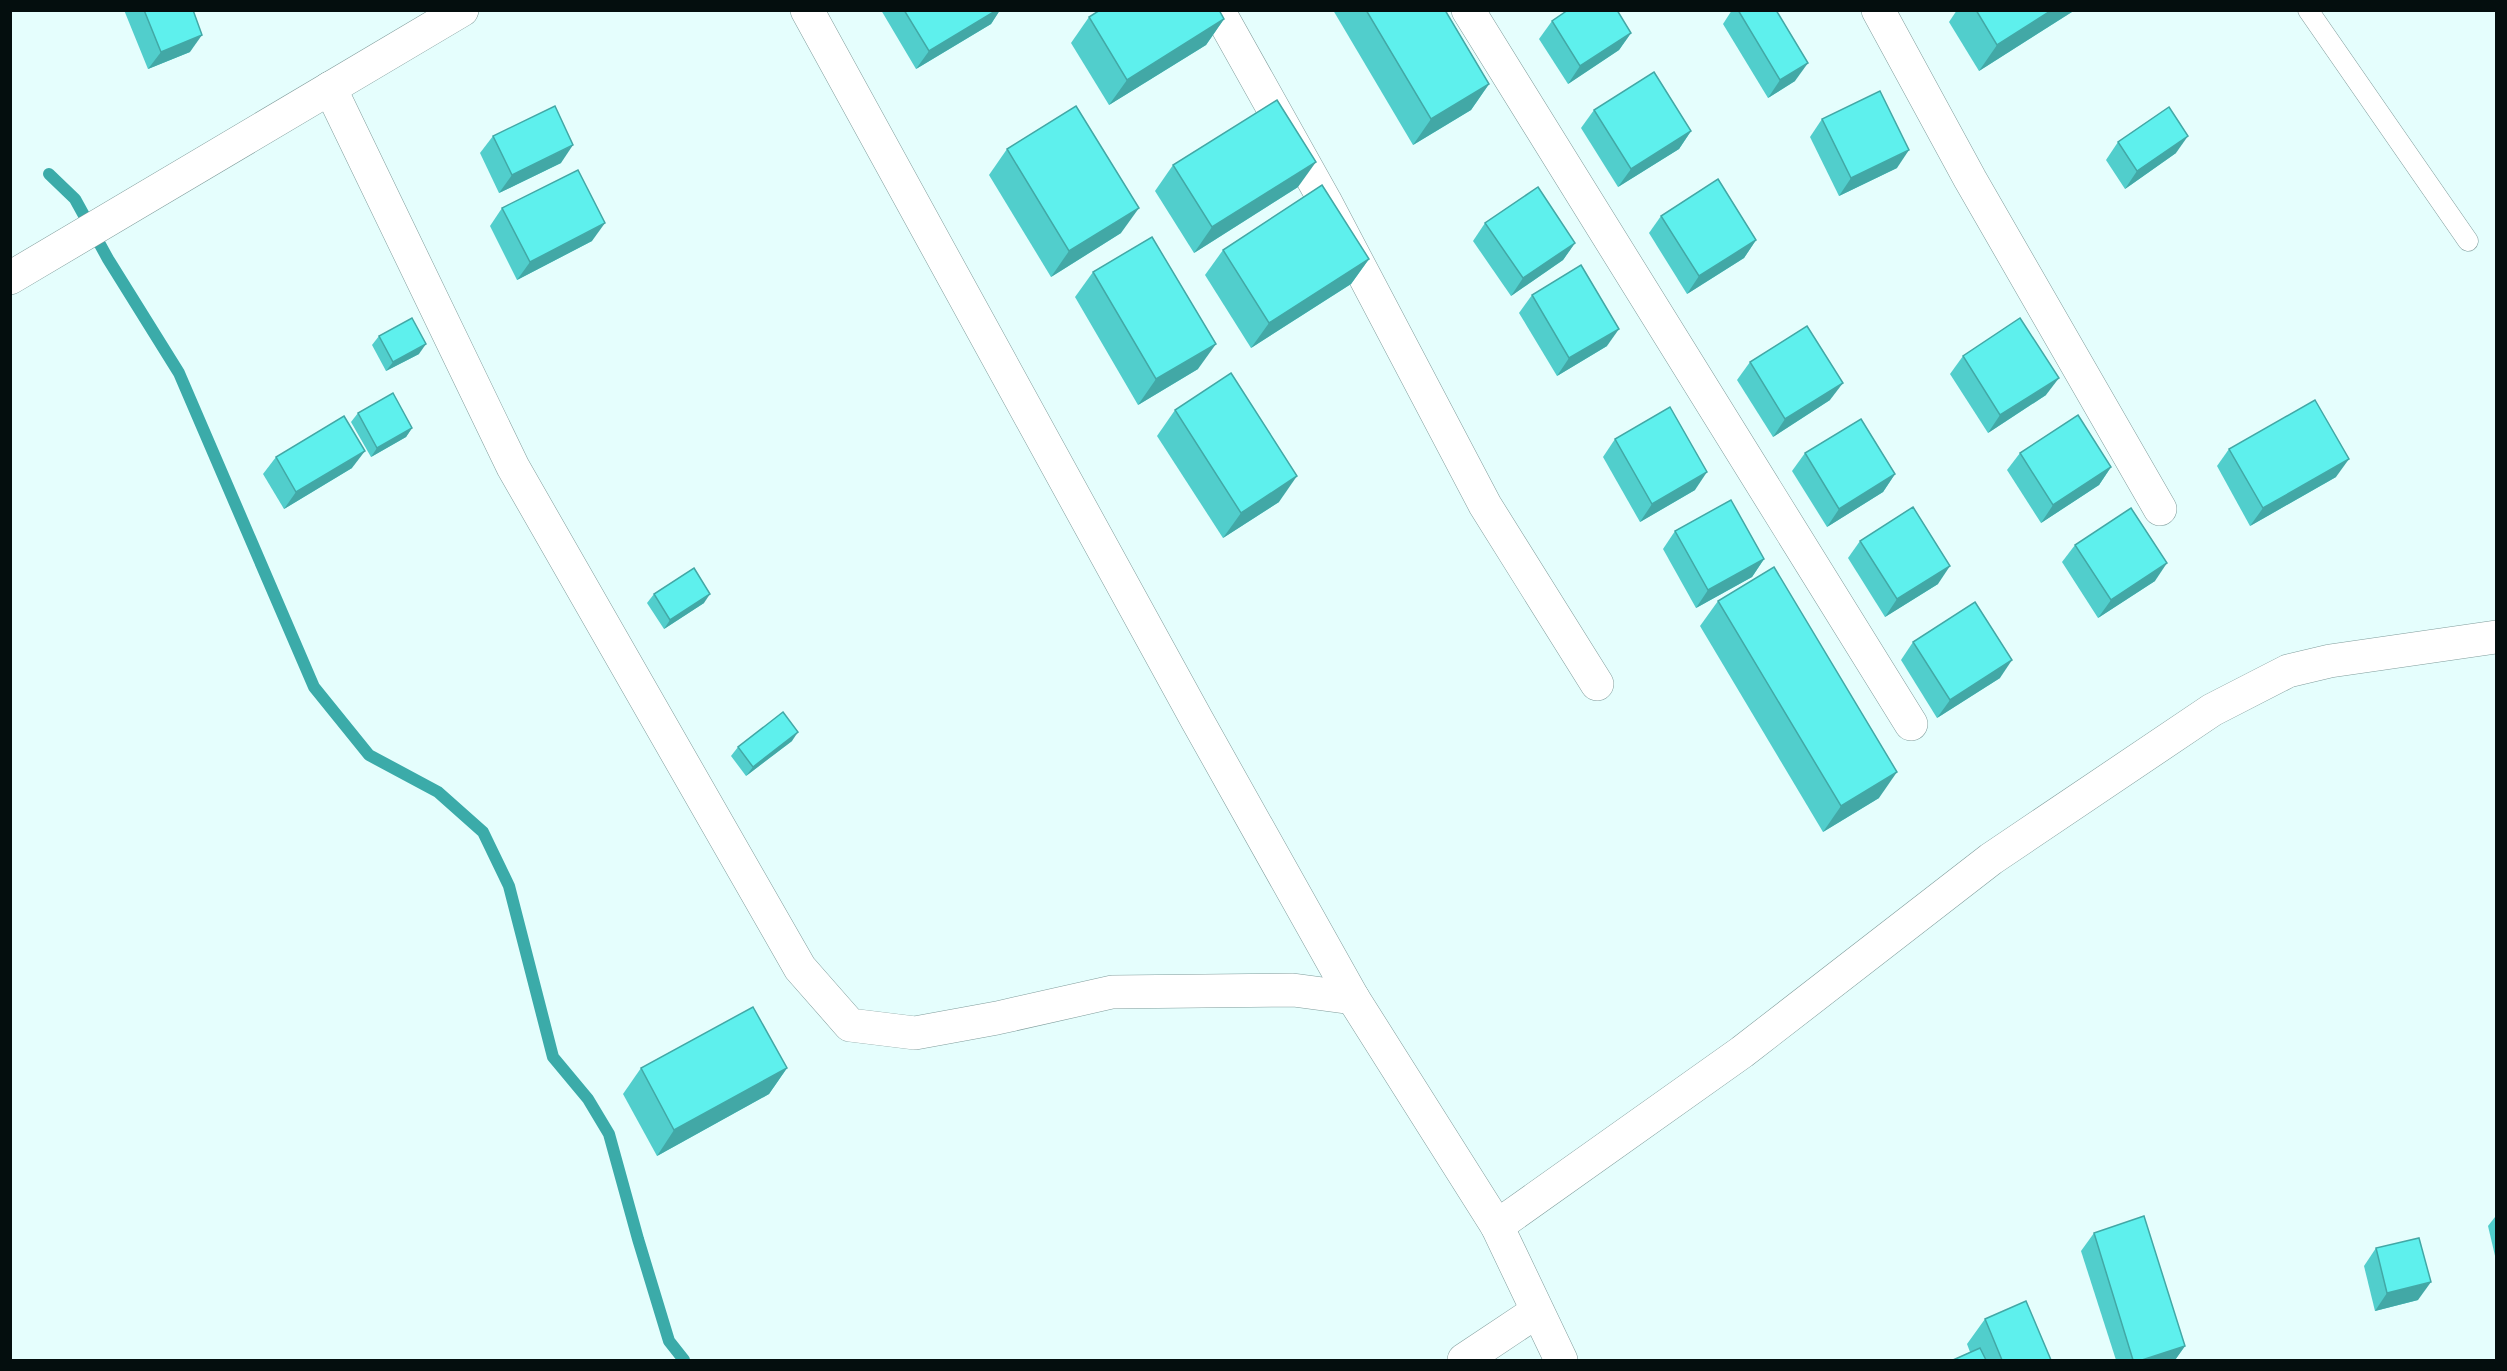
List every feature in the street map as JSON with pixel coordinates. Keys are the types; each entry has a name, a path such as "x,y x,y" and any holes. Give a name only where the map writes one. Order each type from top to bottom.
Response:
{"street":[{"path":"10,278 462,10"},
{"path":"807,10 1197,720 1353,998 1497,1226 1536,1312 1561,1360"},
{"path":"1218,10 1325,201 1485,505 1596,684"},
{"path":"1468,10 1911,724"},
{"path":"1878,10 1970,179 2160,509"},
{"path":"330,88 513,467 800,968 850,1025 915,1033 997,1018 1112,992 1293,990 1353,998"},
{"path":"1497,1226 1742,1052 1991,859 2212,711 2288,670 2330,661 2496,637"},
{"path":"1464,1360 1536,1312"}],"lane":[{"path":"2307,10 2468,241"}],"building":[{"path":"144,10 193,10 202,35 161,52"},
{"path":"904,10 997,10 929,51"},
{"path":"1100,10 1219,10 1224,19 1127,80 1089,17"},
{"path":"1366,10 1445,10 1489,84 1431,119"},
{"path":"1568,10 1617,10 1631,33 1580,66 1552,21"},
{"path":"1738,10 1776,10 1808,63 1780,80"},
{"path":"1976,10 2052,10 1997,45"},
{"path":"1654,72 1691,131 1631,169 1594,110"},
{"path":"1880,91 1909,150 1851,178 1822,119"},
{"path":"1277,100 1316,162 1212,227 1173,165"},
{"path":"555,106 573,145 512,175 493,136"},
{"path":"1076,106 1139,208 1069,251 1007,149"},
{"path":"2169,107 2188,136 2137,171 2118,142"},
{"path":"578,170 605,223 530,262 502,208"},
{"path":"1718,179 1756,240 1699,276 1661,216"},
{"path":"1322,185 1369,259 1269,323 1223,250"},
{"path":"1538,187 1575,243 1523,278 1485,223"},
{"path":"1152,237 1216,344 1156,379 1093,272"},
{"path":"1581,265 1619,329 1569,358 1532,295"},
{"path":"412,318 426,344 393,362 379,336"},
{"path":"2020,318 2059,378 2000,415 1963,356"},
{"path":"1807,326 1843,383 1785,419 1750,362"},
{"path":"1231,373 1297,476 1241,513 1175,410"},
{"path":"393,393 412,428 377,448 358,413"},
{"path":"2315,400 2349,459 2263,508 2229,449"},
{"path":"1670,407 1707,472 1652,504 1615,439"},
{"path":"2078,415 2111,467 2053,505 2020,453"},
{"path":"344,416 365,451 296,492 276,457"},
{"path":"1861,419 1895,474 1839,509 1805,453"},
{"path":"1731,500 1764,559 1708,590 1675,531"},
{"path":"1913,507 1950,566 1897,599 1860,541"},
{"path":"2131,508 2167,563 2111,600 2075,545"},
{"path":"1774,567 1897,772 1841,806 1718,601"},
{"path":"694,568 710,594 670,620 654,594"},
{"path":"1975,602 2012,660 1950,700 1913,642"},
{"path":"783,712 798,732 753,767 738,747"},
{"path":"753,1007 787,1068 674,1130 641,1068"},
{"path":"2144,1216 2185,1346 2142,1360 2133,1360 2094,1233"},
{"path":"2419,1238 2431,1282 2387,1293 2376,1248"},
{"path":"2026,1301 2051,1360 2002,1360 1985,1319"},
{"path":"1980,1348 1986,1360 1953,1360"}],"waterway":[{"path":"49,174 75,199 108,259 179,373 314,687 369,755 438,792 483,832 509,886 553,1057 588,1099 609,1134 669,1341 684,1360"}]}
